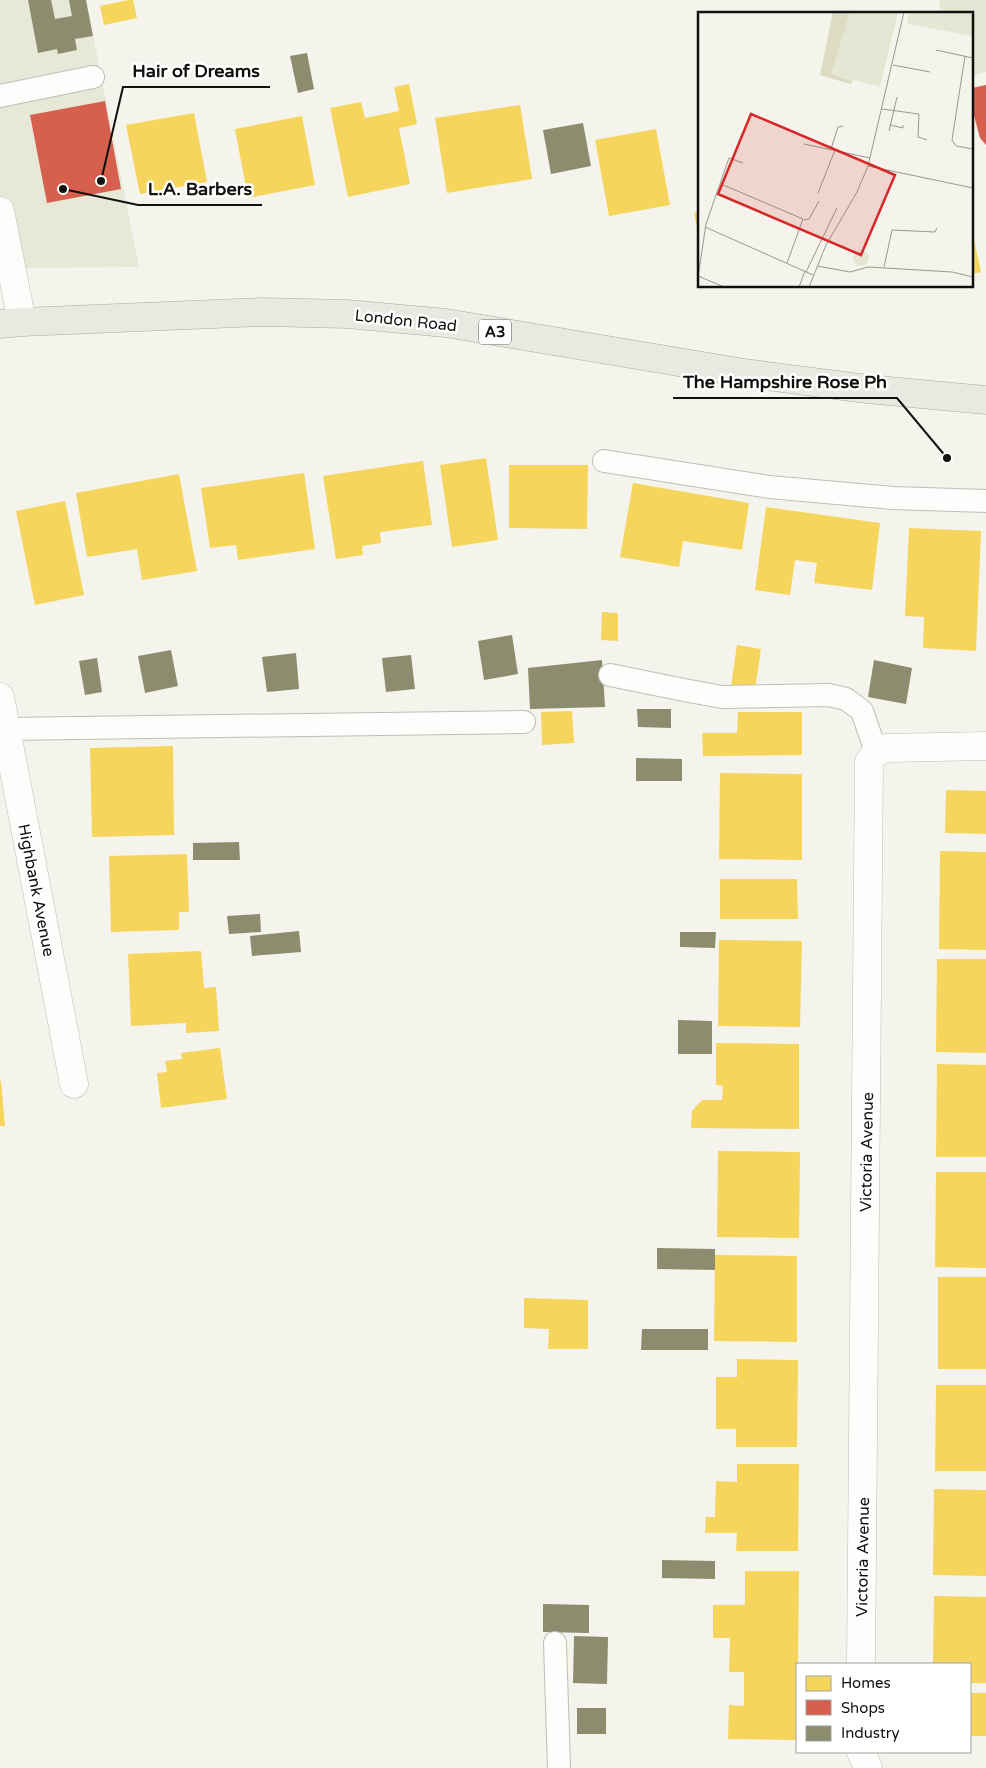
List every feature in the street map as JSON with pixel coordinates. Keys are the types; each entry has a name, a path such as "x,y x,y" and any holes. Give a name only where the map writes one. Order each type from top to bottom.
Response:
{"main road":[{"name":"London Road","path":"11,323 262,312 348,314 446,324 744,373 866,389 986,400"}],"street":[{"path":"0,211 11,323"},
{"name":"Highbank Avenue","path":"0,696 6,729 8,783 74,1084"},
{"path":"876,752 887,748 986,746"},
{"name":"Victoria Avenue","path":"861,1663 869,762 876,752"},
{"path":"861,1753 868,1768"}],"lane":[{"path":"0,96 93,77"},
{"path":"604,461 769,487 893,498 986,501"},
{"path":"610,674 722,697 829,695 846,699 862,711 876,752"},
{"path":"6,729 524,722"},
{"path":"555,1643 559,1768"}],"shaded area":[{"path":"0,0 86,0 139,267 0,268"},
{"path":"939,0 986,0 986,72 974,75 974,12 941,12"}],"building: Homes":[{"path":"133,0 137,18 104,25 100,6"},
{"path":"409,84 417,124 399,128 410,184 348,197 330,108 361,102 365,118 399,111 394,87"},
{"path":"520,105 532,179 447,193 435,118"},
{"path":"194,113 207,182 140,194 126,125"},
{"path":"302,116 315,185 248,198 235,129"},
{"path":"656,129 670,205 609,216 595,140"},
{"path":"698,212 698,232 694,213"},
{"path":"974,239 981,272 974,274"},
{"path":"486,458 498,540 452,547 440,465"},
{"path":"423,461 432,525 380,532 381,543 362,546 363,555 336,559 323,476"},
{"path":"509,465 588,465 587,529 509,528"},
{"path":"304,473 315,549 238,560 236,545 210,548 201,488"},
{"path":"179,474 197,571 142,580 137,549 87,557 76,493"},
{"path":"633,483 749,503 742,550 683,541 679,567 620,557"},
{"path":"65,501 84,595 35,605 16,511"},
{"path":"766,507 880,523 872,590 814,583 817,563 795,560 790,595 755,590"},
{"path":"909,528 981,531 976,651 923,648 924,617 905,616"},
{"path":"602,612 618,613 618,641 601,640"},
{"path":"737,645 761,649 755,690 731,686"},
{"path":"572,711 574,743 542,745 541,712"},
{"path":"738,712 802,712 802,755 703,756 702,733 737,733"},
{"path":"173,746 174,835 92,837 90,748"},
{"path":"720,773 802,774 802,860 719,859"},
{"path":"946,790 986,791 986,834 945,833"},
{"path":"940,851 986,852 986,950 939,949"},
{"path":"187,854 189,912 179,912 179,930 111,932 109,856"},
{"path":"720,879 797,879 798,919 720,919"},
{"path":"719,940 802,941 800,1027 718,1026"},
{"path":"201,951 204,988 216,987 219,1031 186,1033 186,1023 131,1026 128,954"},
{"path":"937,959 986,959 986,1053 936,1052"},
{"path":"716,1043 799,1044 799,1129 691,1128 692,1111 702,1100 722,1100 723,1086 716,1085"},
{"path":"220,1048 227,1099 161,1108 157,1073 167,1072 165,1061 182,1059 181,1053"},
{"path":"937,1064 986,1065 986,1157 936,1157"},
{"path":"1,1081 5,1126 0,1126"},
{"path":"718,1151 800,1152 799,1238 717,1237"},
{"path":"936,1172 986,1172 986,1268 935,1267"},
{"path":"715,1255 797,1256 797,1342 714,1341"},
{"path":"938,1277 986,1277 986,1369 938,1369"},
{"path":"524,1298 588,1300 588,1349 548,1349 549,1329 524,1328"},
{"path":"737,1359 798,1360 797,1447 736,1447 736,1429 716,1429 716,1377 737,1377"},
{"path":"936,1385 986,1385 986,1471 935,1471"},
{"path":"737,1464 799,1464 798,1551 736,1551 737,1533 705,1533 706,1517 715,1517 716,1481 737,1482"},
{"path":"934,1489 986,1490 986,1576 933,1575"},
{"path":"745,1571 799,1571 796,1740 728,1739 729,1705 744,1706 744,1672 729,1672 730,1638 713,1638 713,1605 745,1605"},
{"path":"934,1596 986,1597 986,1683 971,1683 971,1663 933,1663"},
{"path":"971,1693 986,1693 986,1736 971,1736"}],"building: Shops":[{"path":"986,85 986,145 980,138 974,116 974,88"},
{"path":"105,101 121,189 47,203 30,115"}],"building: Industry":[{"path":"28,0 51,0 55,19 72,16 69,0 86,0 93,36 75,39 77,50 58,54 57,49 38,53"},
{"path":"307,53 314,89 298,93 290,56"},
{"path":"583,123 591,166 551,174 543,130"},
{"path":"512,635 518,674 484,680 478,641"},
{"path":"171,650 178,686 145,693 138,656"},
{"path":"296,653 299,689 267,692 262,657"},
{"path":"411,655 415,689 386,692 382,658"},
{"path":"97,658 102,692 85,695 79,661"},
{"path":"602,660 605,707 530,709 528,668"},
{"path":"874,660 912,668 906,704 868,697"},
{"path":"637,709 671,709 671,728 638,727"},
{"path":"636,758 682,759 682,781 636,781"},
{"path":"239,842 240,860 193,860 193,843"},
{"path":"260,914 261,932 229,934 227,916"},
{"path":"299,931 301,952 252,956 250,936"},
{"path":"680,932 716,932 715,948 680,947"},
{"path":"678,1020 712,1021 712,1054 678,1054"},
{"path":"657,1248 715,1249 715,1270 657,1269"},
{"path":"642,1329 708,1329 708,1350 641,1350"},
{"path":"662,1560 715,1561 715,1579 662,1578"},
{"path":"543,1604 589,1605 589,1633 543,1632"},
{"path":"574,1636 608,1637 607,1684 573,1683"},
{"path":"577,1708 606,1708 606,1734 577,1734"}],"place":[{"name":"Hair of Dreams","path":"101,181"},
{"name":"L.A. Barbers","path":"63,189"},
{"name":"The Hampshire Rose Ph","path":"947,458"}]}
